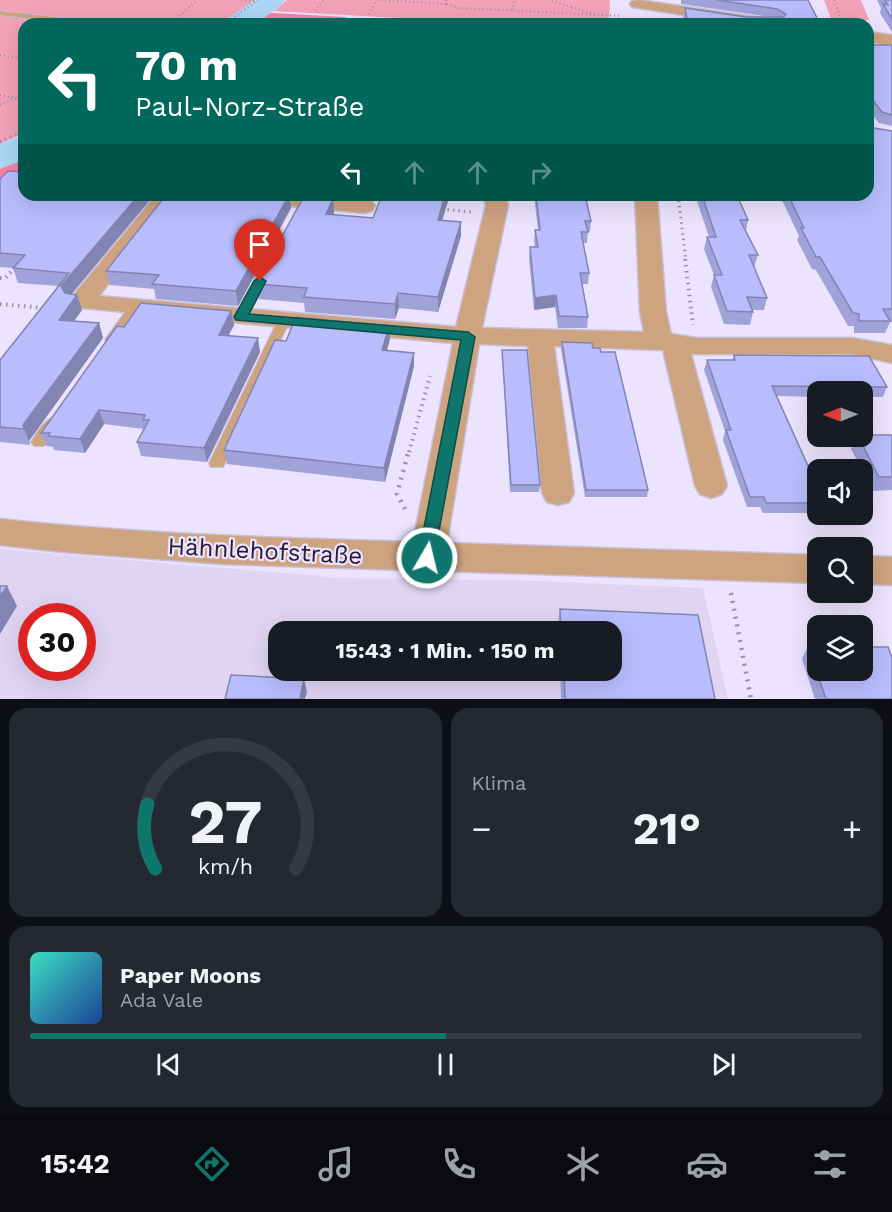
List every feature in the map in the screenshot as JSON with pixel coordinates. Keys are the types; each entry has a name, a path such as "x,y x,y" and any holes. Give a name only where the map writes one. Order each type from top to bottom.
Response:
{"street":[{"path":"637,7 726,18"},
{"path":"874,38 892,40"},
{"path":"81,302 162,201"},
{"path":"276,201 300,205 364,206"},
{"path":"646,201 653,312 677,344 711,486"},
{"path":"427,558 455,336 495,204"},
{"path":"81,302 455,336 677,344 852,346 890,358"},
{"path":"541,338 541,358 558,493"},
{"name":"Hähnlehofstraße","path":"0,532 63,539 224,550 807,569"},
{"path":"873,570 892,571"}],"lane":[{"path":"0,14 39,18"},
{"path":"241,317 272,258"},
{"path":"101,356 135,307"},
{"path":"217,463 284,321"},
{"path":"39,442 60,413"}],"path":[{"path":"178,18 197,0"},
{"path":"237,0 257,1"},
{"path":"315,11 324,0"},
{"path":"369,14 377,0 447,2 459,8 609,16"},
{"path":"512,10 515,0"},
{"path":"548,0 598,15"},
{"path":"834,0 841,18"},
{"path":"233,18 257,1"},
{"path":"0,55 18,58"},
{"path":"0,95 18,98"},
{"path":"0,105 18,98"},
{"path":"0,142 18,134"},
{"path":"677,344 678,201"},
{"path":"438,209 495,204"},
{"path":"0,278 5,278 17,266 25,266"},
{"path":"0,304 65,309 81,302"},
{"path":"405,515 406,507 397,494 455,336"},
{"path":"726,566 751,699"}],"shaded area":[{"path":"0,0 258,0 233,18 18,18 18,136 0,144"},
{"path":"287,0 610,0 609,18 398,18 274,11"},
{"path":"824,0 861,0 868,18 831,18"},
{"path":"255,12 346,17 346,18 247,18"},
{"path":"18,146 18,171 0,179 0,156"},
{"path":"0,549 341,578 512,580 703,588 728,699 0,699"}],"building":[{"path":"717,0 808,0 817,18 687,18 685,8 746,17 784,17 786,14 777,9"},
{"path":"885,0 892,0 892,19 883,4 888,5"},
{"path":"874,45 892,45 892,115 882,112 874,102"},
{"path":"874,128 892,131 892,309 883,309 890,321 859,321 859,314 853,313 820,257 816,257 801,228 804,228 791,201 874,201"},
{"path":"8,171 18,172 18,201 134,201 61,286 65,293 77,295 59,320 99,323 23,425 24,429 0,427 0,360 69,273 13,268 25,255 0,253 0,179"},
{"path":"161,201 286,201 236,291 152,284 159,275 106,271"},
{"path":"301,201 332,201 326,214 373,218 380,201 443,201 438,220 461,222 438,297 398,293 395,304 304,297 307,288 256,284"},
{"path":"537,201 586,201 591,221 585,221 588,232 581,232 589,273 580,273 588,317 559,316 556,295 535,298 530,247 538,247 535,230 540,230"},
{"path":"704,201 740,201 748,220 740,220 758,255 749,255 767,298 747,297 753,312 727,311 714,275 722,275 707,237 716,237"},
{"path":"141,303 231,311 219,335 258,338 204,448 137,442 149,420 143,420 145,415 99,410 80,439 48,436 50,433 41,433 117,326 124,327"},
{"path":"296,317 389,326 382,350 414,353 384,468 224,450 275,340 286,341"},
{"path":"562,342 592,343 593,348 600,348 601,352 615,352 648,490 586,490"},
{"path":"502,350 527,350 540,485 511,485"},
{"path":"734,355 869,356 887,387 873,387 873,381 807,381 807,386 772,386 807,464 807,503 766,503 764,497 750,497 726,430 731,430 707,360 735,360"},
{"path":"873,435 892,435 892,477 879,477 873,465 873,459 870,459 864,447 873,447"},
{"path":"0,586 7,586 0,597"},
{"path":"560,609 698,615 715,699 565,699 564,681 622,681 622,621 561,621"},
{"path":"873,647 888,647 892,658 892,699 826,699 820,681 873,681"},
{"path":"231,675 268,677 268,681 304,681 300,699 225,699"}],"waterway":[{"path":"246,18 272,0"},
{"path":"0,158 18,149"}],"route":[{"path":"260,281 241,317 468,337 435,504 427,558"}]}
